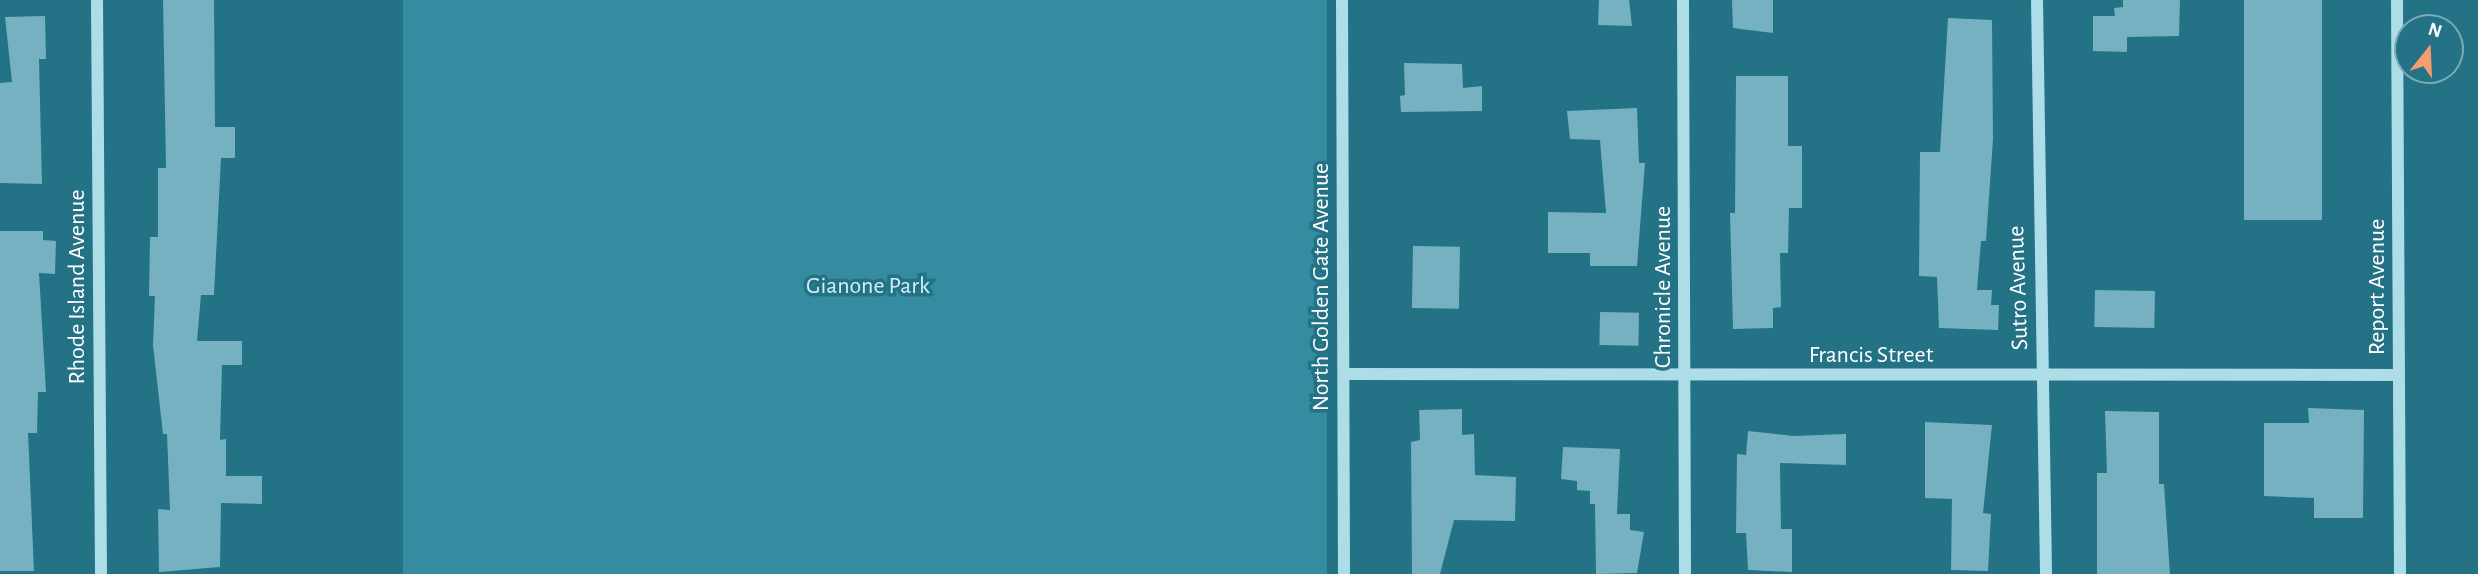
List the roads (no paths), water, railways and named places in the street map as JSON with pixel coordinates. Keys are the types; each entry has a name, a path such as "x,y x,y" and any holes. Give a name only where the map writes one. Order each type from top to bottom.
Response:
{"street":[{"name":"Rhode Island Avenue","path":"97,0 101,574"},
{"name":"North Golden Gate Avenue","path":"1342,0 1344,574"},
{"name":"Chronicle Avenue","path":"1683,0 1685,574"},
{"name":"Sutro Avenue","path":"2037,0 2046,574"},
{"name":"Report Avenue","path":"2397,0 2400,574"},
{"name":"Francis Street","path":"1344,374 1685,377 2399,374"}],"park label":[{"name":"Gianone Park","path":"868,287"}]}
